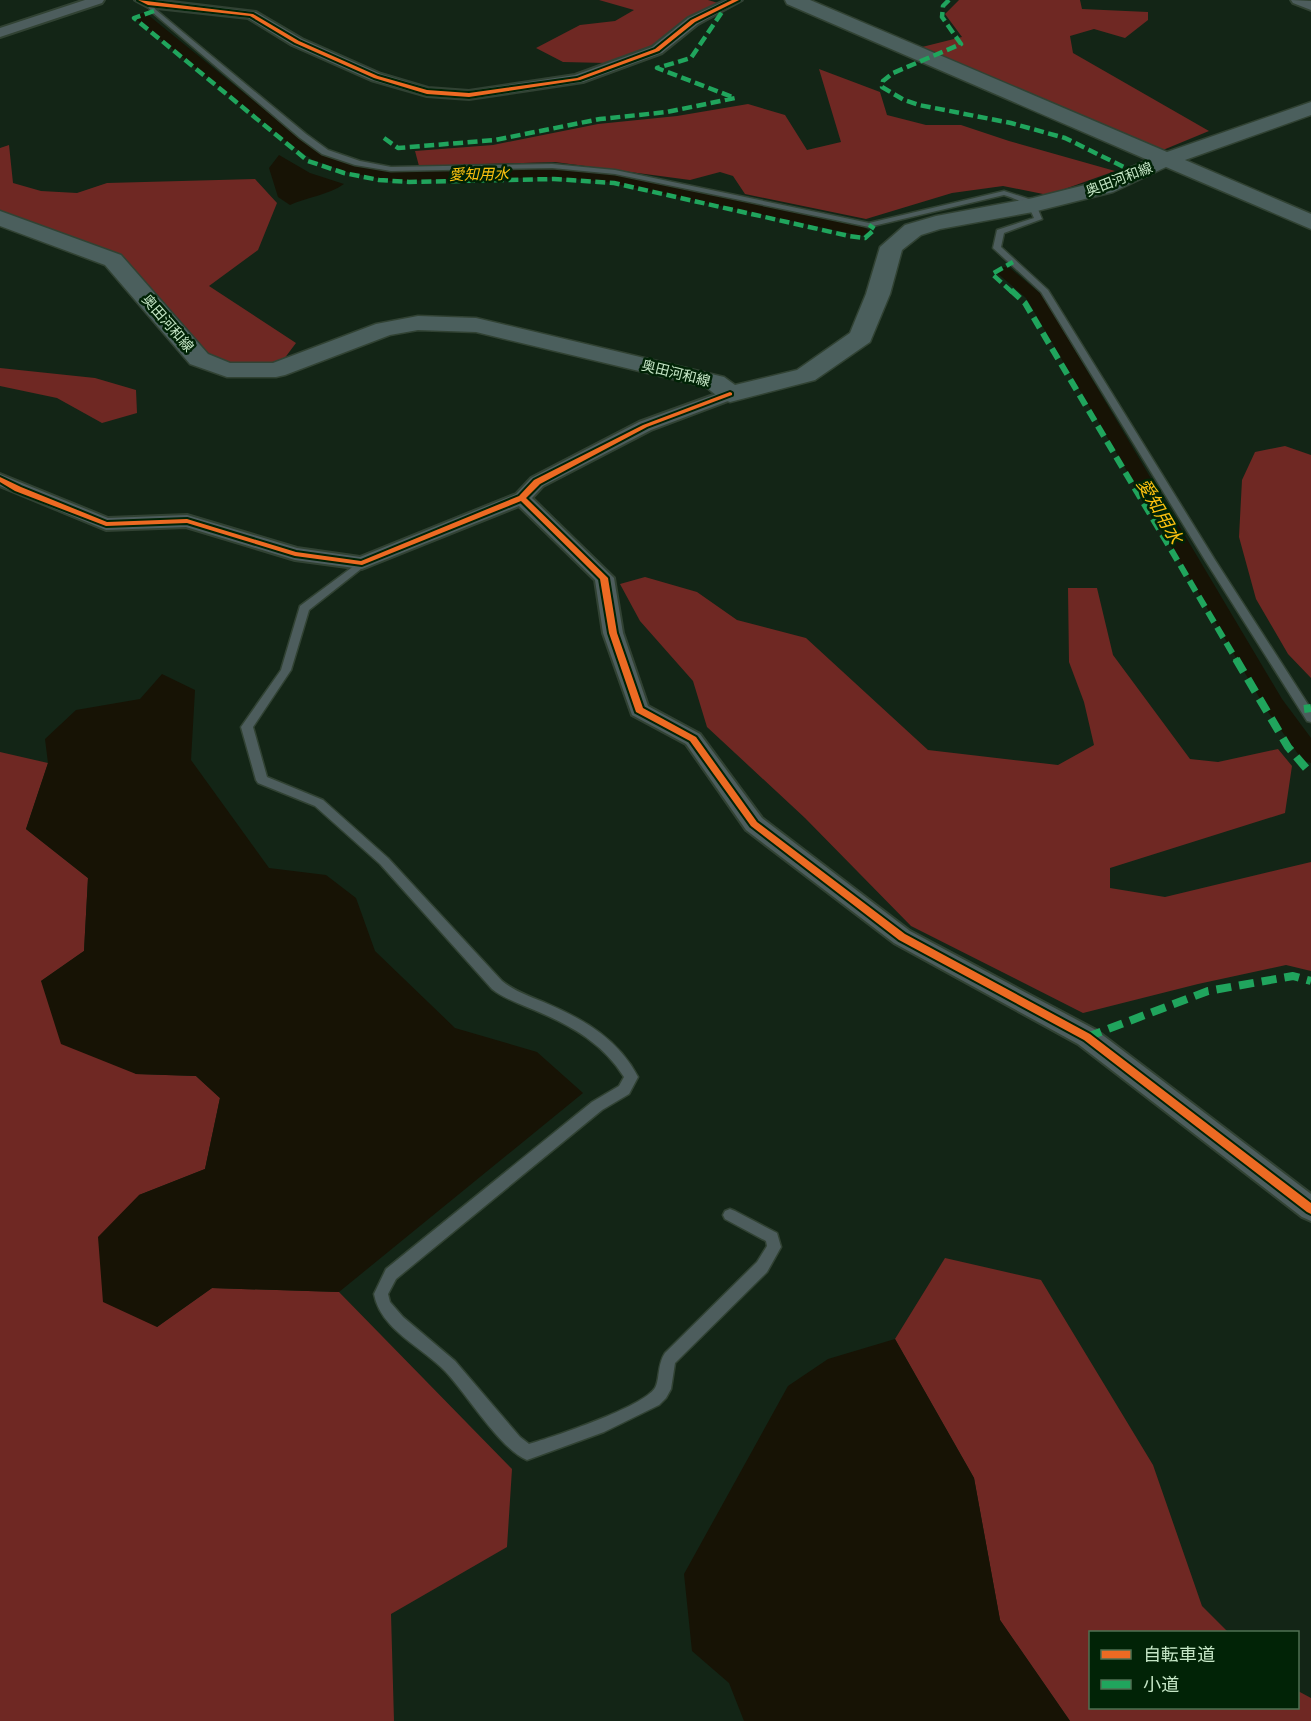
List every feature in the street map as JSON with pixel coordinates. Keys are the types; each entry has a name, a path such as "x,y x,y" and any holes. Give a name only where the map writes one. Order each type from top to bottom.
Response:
{"main road":[{"path":"794,0 1311,222"},
{"name":"奥田河和線","path":"0,218 113,260 199,359 227,370 276,370 384,329 418,323 476,325 715,382 730,394 806,375 861,337 878,294 891,247 913,230 936,223 1033,205 1106,187 1165,160 1311,108"}],"street":[{"path":"0,33 31,14 99,0"},
{"path":"144,2 251,15 297,42 376,77 427,92 469,95 578,79 657,50 693,21 736,0"},
{"path":"1297,0 1311,6"},
{"path":"0,479 18,489 106,524 187,521 295,554 362,562 522,498 537,482 645,426 730,394"},
{"path":"522,498 604,578 613,633 639,710 693,739 754,824 902,937 1086,1037 1311,1209"}],"lane":[{"path":"144,2 303,136 326,152 358,163 416,170 552,166 615,172 870,225 1004,193 1026,199 1033,205 1038,219 1000,232 997,248 1044,290 1204,551 1311,718"},
{"path":"362,562 304,608 286,670 247,727 262,780 319,803 384,861 491,980 507,993 581,1025 610,1050 626,1067 631,1077 624,1090 597,1106 391,1274 381,1294 383,1305 398,1322 450,1366 514,1442 526,1452 550,1445 626,1413 660,1394 664,1384 666,1364 670,1358 762,1268 774,1247 772,1237 730,1215"}],"shaded area":[{"path":"599,0 708,0 718,3 688,18 652,47 606,63 563,62 536,48 580,25 615,21 634,10"},
{"path":"959,0 1080,0 1082,9 1148,12 1148,20 1125,38 1094,29 1070,36 1073,53 1209,131 1163,150 918,48 962,37 945,14"},
{"path":"819,69 880,92 887,115 926,125 961,125 1115,171 1048,195 1003,186 952,193 866,219 745,194 733,176 720,172 690,180 555,162 419,166 415,151 493,145 598,124 677,116 748,104 785,115 807,150 841,142"},
{"path":"9,145 13,183 41,191 77,193 107,183 255,179 277,203 258,250 209,286 296,343 281,363 238,365 204,353 121,258 0,214 0,148"},
{"path":"279,155 310,173 344,184 332,191 290,205 278,197 269,168"},
{"path":"0,368 95,378 136,390 137,413 102,423 57,398 0,386"},
{"path":"1285,446 1311,455 1311,678 1288,654 1256,599 1239,537 1242,480 1255,452"},
{"path":"645,577 697,592 737,620 806,638 928,750 1058,765 1094,745 1084,702 1069,662 1068,588 1097,588 1113,655 1190,759 1218,762 1278,749 1292,766 1285,813 1110,868 1110,888 1165,897 1311,862 1311,971 1286,965 1083,1013 911,926 805,818 707,727 693,681 640,621 620,584"},
{"path":"162,674 195,690 191,760 269,868 326,875 356,898 375,951 455,1028 537,1052 583,1093 339,1292 212,1288 157,1327 103,1302 98,1237 139,1195 205,1169 220,1098 196,1076 136,1074 61,1044 41,981 84,951 88,878 26,829 48,763 45,739 76,710 140,699"},
{"path":"0,752 48,763 26,829 88,878 84,951 41,981 136,1074 196,1076 220,1098 205,1169 139,1195 157,1327 212,1288 339,1292 512,1469 507,1547 391,1614 394,1721 0,1721"},
{"path":"945,1258 1041,1280 1153,1465 1202,1606 1227,1631 1089,1631 1089,1709 1299,1709 1299,1692 1311,1698 1311,1721 1070,1721 1000,1620 974,1478 895,1339"},
{"path":"895,1339 974,1478 1000,1620 1070,1721 744,1721 729,1683 692,1651 684,1574 788,1386 828,1359"}],"waterway":[{"name":"愛知用水","path":"142,17 293,140 318,157 351,169 391,176 554,172 607,177 862,231"},
{"name":"愛知用水","path":"1004,272 1033,295 1274,704 1311,755"}],"marked path":[{"path":"949,0 943,6 942,17 961,44 893,73 883,81 882,87 904,100 919,105 1011,123 1065,138 1136,173"},
{"path":"384,138 398,148 495,140 600,119 667,112 735,98 657,68 691,58 724,9"},
{"path":"154,11 134,18 308,161 344,173 379,180 409,182 554,179 614,183 849,236 865,238 875,229 869,225"},
{"path":"1013,262 992,274 1025,303 1288,747 1311,774"},
{"path":"1304,709 1311,708"},
{"path":"1087,1037 1208,991 1293,976 1311,981"}],"cycle path":[{"path":"141,0 148,3 251,15 297,42 376,77 427,92 469,95 578,79 657,50 693,21 736,0"},
{"path":"0,479 18,489 106,524 187,521 295,554 362,563 522,498 537,482 645,426 730,394"},
{"path":"522,498 604,578 613,633 639,710 693,739 754,824 902,937 1087,1037 1311,1209"}]}
